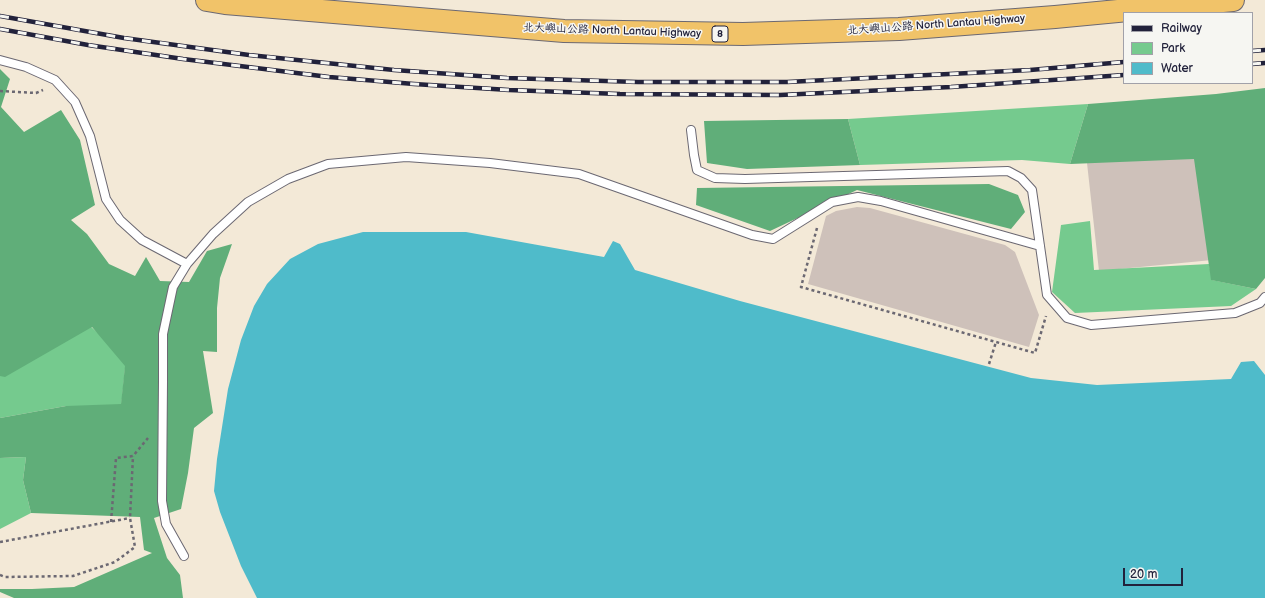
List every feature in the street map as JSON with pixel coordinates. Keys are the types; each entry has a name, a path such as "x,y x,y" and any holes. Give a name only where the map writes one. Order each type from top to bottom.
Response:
{"highway":[{"name":"北大嶼山公路 North Lantau Highway","path":"207,0 564,31 743,34 900,29 1055,17 1233,0"}],"lane":[{"path":"0,60 26,67 55,80 75,102 90,136 106,199 120,220 142,240 187,264"},
{"path":"691,130 697,170 715,178 745,179 1008,171 1021,178 1032,190 1047,295 1067,318 1091,325 1235,313 1260,303 1265,297"},
{"path":"184,556 166,524 162,501 163,334 173,287 187,264 213,234 248,202 288,179 328,164 406,156 490,163 579,174 752,234 773,239 832,202 858,197 874,200 1040,246"}],"path":[{"path":"0,91 36,93 44,90 51,78"},
{"path":"822,209 801,287 1035,353 1051,300"},
{"path":"989,364 996,342"},
{"path":"0,575 5,577 73,576 115,562 135,547 130,518 133,456 163,419"},
{"path":"111,522 116,458 133,456"},
{"path":"0,542 130,518"}],"shaded area":[{"path":"1200,151 1212,260 1099,271 1087,163"},
{"path":"857,207 870,208 1005,245 1015,252 1039,315 1029,347 808,284 826,216 836,211"}],"green space":[{"path":"0,69 10,79 1,107 24,132 61,110 80,140 95,205 71,220 87,234 109,264 135,276 146,257 160,281 189,282 207,251 232,244 220,278 217,308 217,352 203,351 213,413 194,428 188,473 181,509 154,518 167,558 180,575 183,598 14,598 0,592 0,589 74,587 152,553 144,550 140,517 31,513 23,480 26,457 0,458 0,418 66,406 121,404 125,366 92,327 5,377 0,376"},
{"path":"1265,88 1265,278 1256,289 1211,280 1194,159 1070,164 1088,104 1216,94"},
{"path":"1088,104 1070,164 1022,160 860,165 848,119"},
{"path":"848,119 860,165 747,169 707,163 704,121"},
{"path":"989,184 1018,195 1025,212 1011,229 857,190 770,231 696,205 697,188"},
{"path":"1090,221 1094,270 1209,264 1212,280 1256,289 1231,306 1075,313 1052,292 1061,225"},
{"path":"88,324 126,359 121,408 66,406 0,418 0,376"},
{"path":"26,457 23,480 31,513 0,529 0,458"}],"water":[{"path":"363,232 466,232 604,257 613,241 620,244 635,270 740,301 1031,378 1097,385 1231,379 1241,362 1254,361 1265,375 1265,598 257,598 241,566 220,512 214,491 217,459 228,389 241,340 254,306 267,284 290,259 318,244"}],"railway":[{"path":"0,16 124,38 249,55 394,70 507,78 638,82 787,82 1030,70 1123,62"},
{"path":"0,29 88,45 183,59 329,77 509,90 620,94 780,95 951,87 1123,75"},
{"path":"1253,51 1265,50"},
{"path":"1253,64 1265,63"}]}
